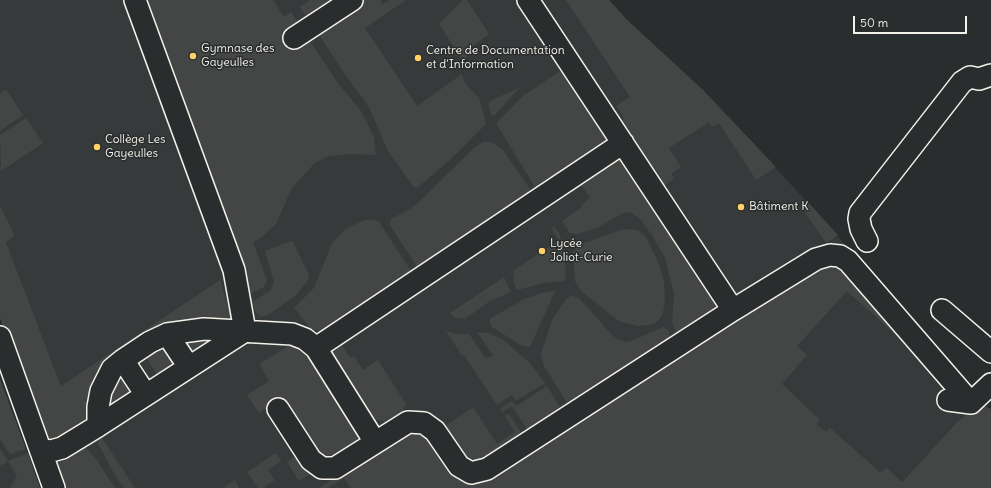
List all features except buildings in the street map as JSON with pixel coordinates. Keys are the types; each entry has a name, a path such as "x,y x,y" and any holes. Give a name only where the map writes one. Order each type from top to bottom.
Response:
{"street":[{"path":"134,0 234,270 245,331"},
{"path":"294,38 352,0"},
{"path":"528,0 733,310"},
{"path":"866,241 861,229 859,219 860,213 962,82 970,78 979,79 991,74"},
{"path":"316,348 623,144"},
{"path":"278,409 311,460 322,468 335,468 408,422 424,423 436,431 459,466 471,473 487,469 733,310 816,260 830,255 840,256 854,268 982,393"},
{"path":"942,310 991,352"},
{"path":"98,426 98,407 101,391 112,369 150,342 167,334 204,329 245,331 292,334 305,339 316,348 375,442"},
{"path":"40,449 51,451 62,448 245,331"},
{"path":"167,334 189,367"},
{"path":"0,337 54,488"},
{"path":"123,360 146,395"},
{"path":"948,400 982,393"}],"shaded area":[{"name":"Lycée Joliot-Curie","path":"0,0 609,0 626,19 703,90 823,219 981,404 958,421 899,485 789,488 103,488 84,446 6,242 15,236 0,205"},
{"path":"141,0 273,0 284,17 291,12 337,82 361,111 374,137 376,155 351,154 329,156 315,163 291,190 276,224 262,237 253,242 267,280 264,287 250,294"},
{"path":"310,0 340,0 309,20 300,7"},
{"path":"361,0 380,0 383,4 390,0 406,0 365,28 417,106 462,74 465,83 479,98 481,104 486,124 452,158 417,188 413,186 388,151 368,105 346,76 316,30"},
{"path":"463,0 467,0 489,34 469,49 464,62 439,24"},
{"path":"566,0 609,0 626,19 703,90 776,167 756,180 719,123 712,127 709,122 669,148 681,167 671,174 674,179 664,186 621,121 624,118 616,106 630,97"},
{"path":"565,68 607,137 606,142 538,192 496,123 523,96"},
{"path":"520,87 495,115 492,116 488,104 490,101"},
{"path":"6,89 23,115 0,131 0,94"},
{"path":"26,118 43,143 1,171 0,135"},
{"path":"483,142 492,142 503,150 534,195 419,270 390,225 391,219 418,203 474,148"},
{"path":"620,157 716,298 713,312 677,334 672,322 674,294 665,258 652,235 640,219 632,213 625,212 597,228 577,234 570,233 562,221 582,207 581,205 590,198 582,186 572,192 568,187"},
{"path":"807,201 838,235 826,243 800,205"},
{"path":"0,205 15,236 6,242 61,386 220,280 233,324 114,358 84,446 96,459 115,488 60,488 0,318"},
{"path":"364,220 374,220 379,222 413,274 322,332 310,328 294,308 314,288 332,243 346,229"},
{"path":"554,226 559,233 564,251 566,278 563,281 543,283 517,290 514,284 513,271 559,240 551,228"},
{"path":"624,229 638,230 645,236 658,262 664,281 665,304 662,316 655,323 649,325 639,326 620,322 581,291 575,281 573,254 578,245"},
{"path":"290,241 293,242 309,275 309,279 296,295 268,315 261,317 256,313 252,302 270,291 274,282 265,251"},
{"path":"819,263 843,263 911,348 847,291 797,346 807,355 782,384 820,420 816,424 826,432 830,428 881,473 886,468 902,482 958,421 981,404 991,409 991,488 351,488 344,478 328,488 319,488 404,432 419,429 463,479"},
{"path":"504,277 511,292 490,301 465,319 455,318 450,313"},
{"path":"555,291 530,347 522,346 492,327 489,322 491,318 524,299 542,293"},
{"path":"572,295 580,299 612,335 619,340 626,342 634,340 663,327 668,330 672,340 569,406 544,366 541,354 552,320 566,299"},
{"path":"446,331 456,334 469,334 486,359 493,355 477,332 488,333 502,339 529,362 545,383 516,401 512,395 497,405 464,355 462,356"},
{"path":"224,338 193,358 181,339"},
{"path":"339,340 350,358 354,356 363,370 378,360 406,404 403,411 384,422 372,418 331,356 332,348"},
{"path":"295,342 302,343 359,434 356,443 342,455 327,456 319,452 311,445 282,399 259,413 247,395 269,381 259,364"},
{"path":"166,344 180,366 160,379 145,356"},
{"path":"121,376 132,386 130,392 111,405 106,406 114,378"},
{"path":"0,379 26,449 40,488 0,488"},
{"path":"0,379 26,449 10,454 0,439"},
{"path":"547,386 562,411 529,432 512,406 502,412 500,409 512,401 516,406"},
{"path":"473,407 497,444 515,432 505,416 509,414 524,437 473,466 441,429"},
{"path":"100,435 135,488 124,488 116,477 95,438"},
{"path":"0,449 8,461 0,466"},
{"path":"301,452 315,471 299,481 287,462"},
{"path":"28,453 40,488 10,488 17,476 8,461"},
{"path":"276,453 281,461 268,470 275,480 263,488 258,488 247,472"},
{"path":"235,480 239,488 223,488"}],"place":[{"name":"Gymnase des Gayeulles","path":"193,56"},
{"name":"Centre de Documentation et d'Information","path":"418,58"},
{"name":"Collège Les Gayeulles","path":"97,147"},
{"name":"Bâtiment K","path":"741,207"},
{"name":"Lycée Joliot-Curie","path":"542,251"}]}
